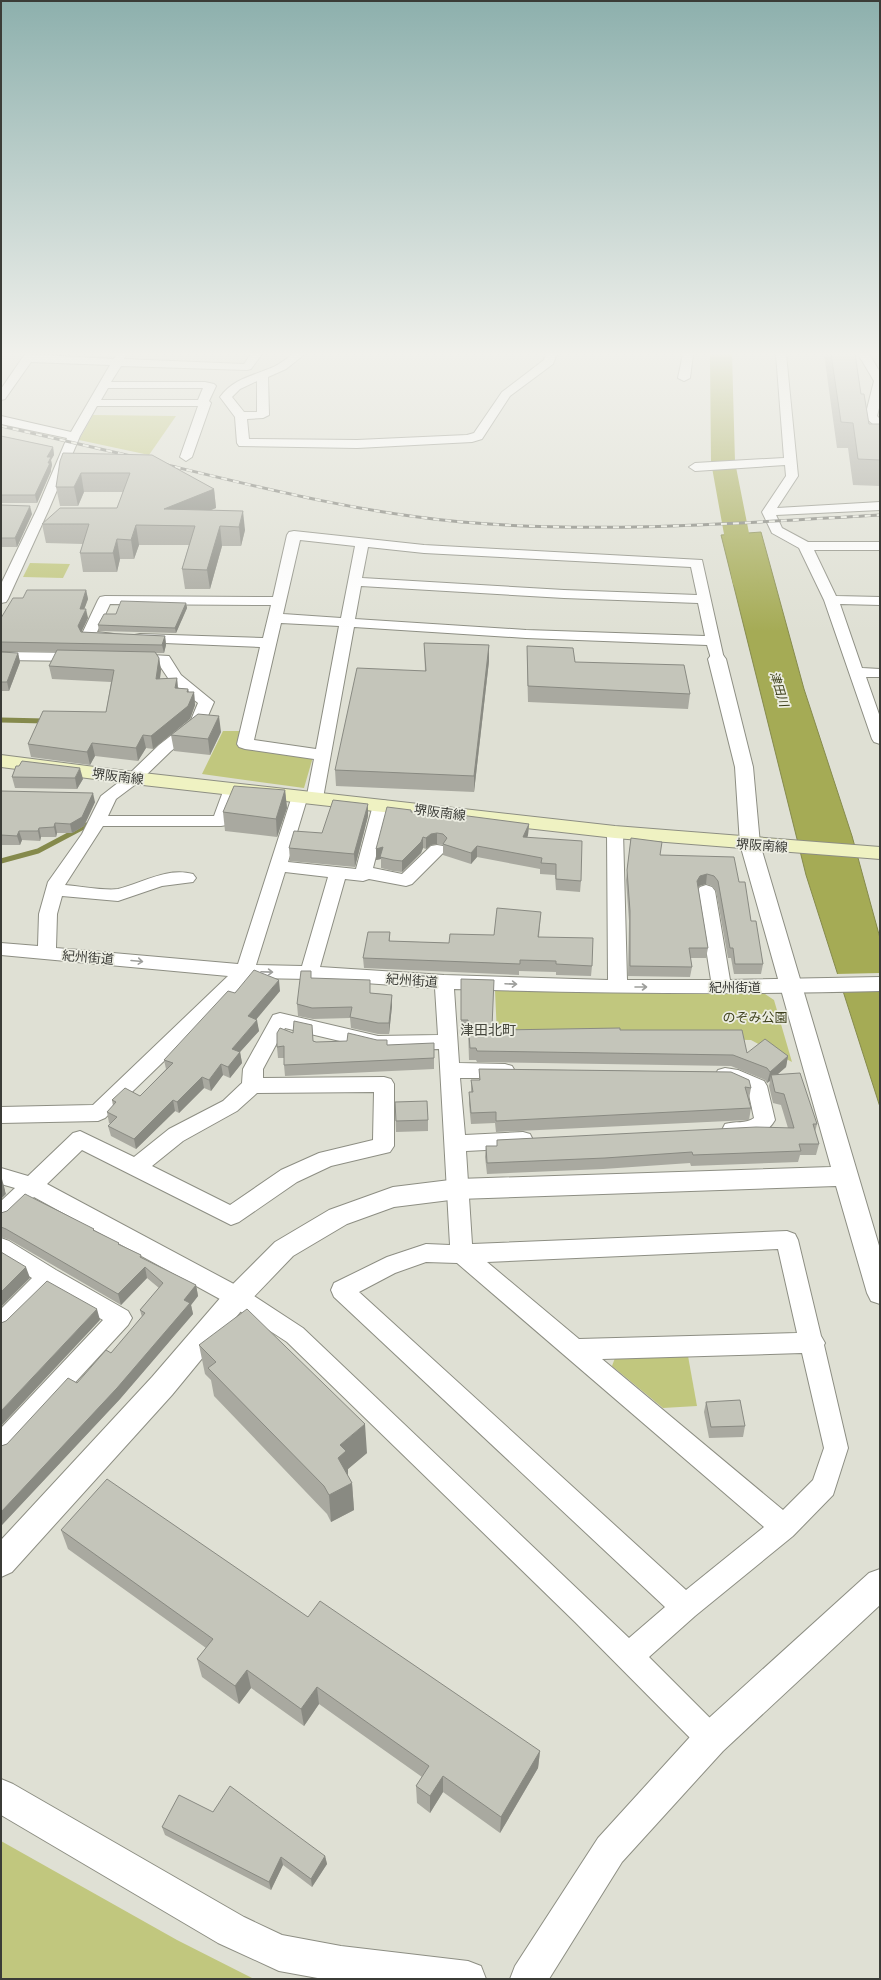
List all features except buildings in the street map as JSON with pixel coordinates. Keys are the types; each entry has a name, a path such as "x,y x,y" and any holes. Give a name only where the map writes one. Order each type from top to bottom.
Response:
{"main road":[{"name":"堺阪南線","path":"1,761 134,778 615,832 873,853"}],"street":[{"path":"1,599 43,509 70,446"},
{"path":"186,457 190,446"},
{"path":"768,512 792,476 790,446"},
{"path":"52,449 67,453"},
{"path":"695,467 791,461"},
{"path":"768,512 880,506"},
{"path":"29,508 43,509"},
{"path":"768,512 777,530 805,546 880,546"},
{"path":"323,755 245,744 294,535 455,551 697,563 717,659 744,767 750,844 790,987 880,1293"},
{"path":"1,1115 98,1113 245,971 278,866 308,797 323,755 362,542"},
{"path":"805,546 831,600 880,739"},
{"path":"354,582 564,594 704,599"},
{"path":"268,643 88,636 105,600 278,601"},
{"path":"831,600 880,601"},
{"path":"274,618 347,624 526,634 713,641"},
{"path":"1,656 96,658"},
{"path":"47,953 48,914 57,882 90,835 96,821 101,796 134,778 165,748 198,722 206,702 183,686 168,670 164,659 119,658"},
{"path":"856,672 880,673"},
{"path":"96,821 221,821 231,789"},
{"path":"278,866 338,874 363,875 381,805"},
{"path":"615,832 618,987"},
{"path":"364,872 406,880 438,850"},
{"path":"145,884 153,867"},
{"path":"309,973 338,874"},
{"path":"55,890 118,895 145,884 160,880 187,878"},
{"path":"706,891 722,987"},
{"name":"紀州街道","path":"1,948 245,971 309,973 444,982 618,987 790,987 880,984"},
{"path":"444,982 462,1254 576,1349 784,1527"},
{"path":"136,1168 176,1135 230,1106 252,1086 254,1069 280,1020 378,1042 448,1042"},
{"path":"450,1070 520,1071"},
{"path":"707,1074 731,1075 757,1086 765,1120 755,1129 716,1131"},
{"path":"1,1215 80,1139 231,1216 289,1176 326,1159 383,1146 384,1084 252,1086"},
{"path":"455,1143 542,1139"},
{"path":"1,1176 31,1185 237,1297 295,1334 711,1739"},
{"path":"1,1562 162,1386 237,1297 284,1249 338,1217 393,1197 458,1189 846,1176"},
{"path":"628,1657 784,1527 824,1487 836,1448 813,1343 787,1240 462,1254 426,1253 386,1266 342,1290 685,1608"},
{"path":"1,1247 48,1277 120,1318 1,1445"},
{"path":"1,1324 48,1277"},
{"path":"576,1349 813,1343"},
{"path":"528,1979 610,1850 711,1739 880,1584"},
{"path":"1,1796 231,1930 279,1953 342,1964 468,1979"}],"green space":[{"path":"109,446 155,446 149,455"},
{"path":"30,563 70,564 63,578 23,577"},
{"path":"223,731 243,731 241,747 313,757 304,788 202,774"},
{"name":"のぞみ公園","path":"495,990 765,994 774,1000 792,1062 751,1040 497,1035"},
{"path":"688,1356 697,1406 663,1408 612,1366 615,1358"},
{"path":"1,1841 177,1940 254,1979 1,1979"}],"water":[{"path":"761,532 804,689 852,836 880,938 880,1107 806,875 721,535"}],"pier":[{"path":"880,973 880,991 841,991 836,974"}],"waterway":[{"name":"津田川","path":"723,446 723,462 746,584"},
{"path":"1,720 45,721"},
{"path":"1,861 38,851 91,823"}],"railway":[{"path":"89,446 135,457"},
{"path":"163,464 312,499 387,513 462,522 567,527 619,527 724,524 880,515"}],"district":[{"name":"津田北町","path":"488,1030"}]}
